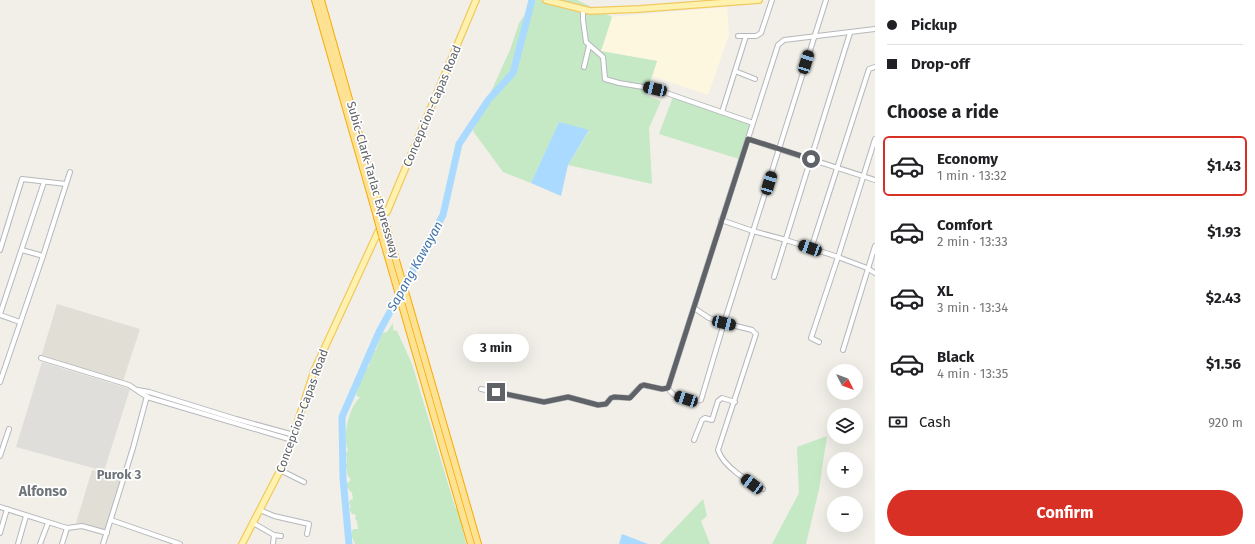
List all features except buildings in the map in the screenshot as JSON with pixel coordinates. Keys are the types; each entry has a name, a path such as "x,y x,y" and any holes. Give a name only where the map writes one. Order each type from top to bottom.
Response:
{"highway":[{"name":"Subic-Clark-Tarlac Expressway","path":"315,0 377,217 380,234 389,258 470,544"},
{"name":"Subic-Clark-Tarlac Expressway","path":"321,0 384,210 386,229 394,251 478,544"}],"main road":[{"name":"Concepcion-Capas Road","path":"384,210 476,0"},
{"path":"546,0 583,11 639,10 709,2 759,0"},
{"name":"Concepcion-Capas Road","path":"242,544 280,470 293,437 314,371 380,234"}],"street":[{"path":"738,36 756,36 761,33 772,0"},
{"path":"668,388 669,391 676,396 686,399 701,400 826,0"},
{"path":"583,11 584,37 589,46 603,58 604,76 608,80 655,89 753,123"},
{"path":"668,388 776,50 780,42 784,40 875,29"},
{"path":"774,277 850,33"},
{"path":"722,112 746,36"},
{"path":"584,67 589,46"},
{"path":"811,249 868,69 875,67"},
{"path":"735,71 755,79"},
{"path":"748,139 875,180"},
{"path":"820,342 811,338 875,139"},
{"path":"0,381 44,256 70,172"},
{"path":"0,250 22,179 66,184"},
{"path":"20,322 0,315 44,182"},
{"path":"721,220 838,257 867,268 875,273"},
{"path":"843,350 875,246"},
{"path":"22,250 44,256"},
{"path":"694,308 710,318 752,330 756,334 735,402 718,450 720,458 725,464 752,484 762,489"},
{"path":"41,358 129,386 147,397 293,437"},
{"path":"481,389 544,402 568,397 598,405 606,404 611,398 614,397 630,398 641,386 644,385 662,389 668,388"},
{"path":"136,390 149,392 293,437"},
{"path":"104,544 149,392"},
{"path":"694,440 702,420 705,418 712,420 720,399 722,398 735,402"},
{"path":"0,456 9,429"},
{"path":"280,470 304,482"},
{"path":"0,507 67,528 82,526 107,533"},
{"path":"0,533 7,510"},
{"path":"260,510 274,516 309,524 307,534"},
{"path":"18,544 26,516"},
{"path":"111,520 180,544"},
{"path":"40,544 48,523"},
{"path":"253,523 274,535 281,536"},
{"path":"62,544 67,528"},
{"path":"272,544 274,535"}],"shaded area":[{"path":"727,7 729,35 708,95 652,76 657,61 601,51 612,17"},
{"path":"57,304 140,329 123,381 41,357"},
{"path":"42,362 130,389 104,471 16,447"},
{"path":"92,470 122,478 106,532 76,523"}],"green space":[{"path":"536,0 577,0 612,17 601,51 657,61 646,95 661,101 649,128 652,184 568,165 589,131 559,122 531,183 503,172 473,131 510,50 519,23"},
{"path":"673,97 751,124 739,159 659,134"},
{"path":"393,323 393,330 397,331 412,364 455,507 458,510 466,544 355,544 351,534 353,529 358,529 357,521 355,519 356,515 352,514 349,509 351,506 349,504 350,500 353,499 352,493 345,485 351,480 347,474 347,468 344,467 344,464 347,463 346,453 348,450 346,445 346,431 350,415 356,402 360,398 356,395 361,378 364,376 363,372 369,366 373,350 376,350 382,333 387,332"},
{"path":"827,436 819,489 806,544 772,544 799,493 797,447"},
{"path":"703,499 707,516 701,521 710,544 660,544"}],"water":[{"path":"559,122 589,130 568,165 561,196 531,183"},
{"path":"622,534 648,544 619,544"}],"waterway":[{"name":"Sapang Kawayan","path":"349,544 343,478 342,417 379,332 443,215 459,144 489,99 513,73 532,0"}],"district":[{"name":"Purok 3","path":"119,474"},
{"name":"Alfonso","path":"43,491"}],"route":[{"path":"496,392 526,397 544,402 568,397 590,404 603,405 614,397 630,398 641,386 644,385 662,389 668,388 748,139 811,159"}]}
